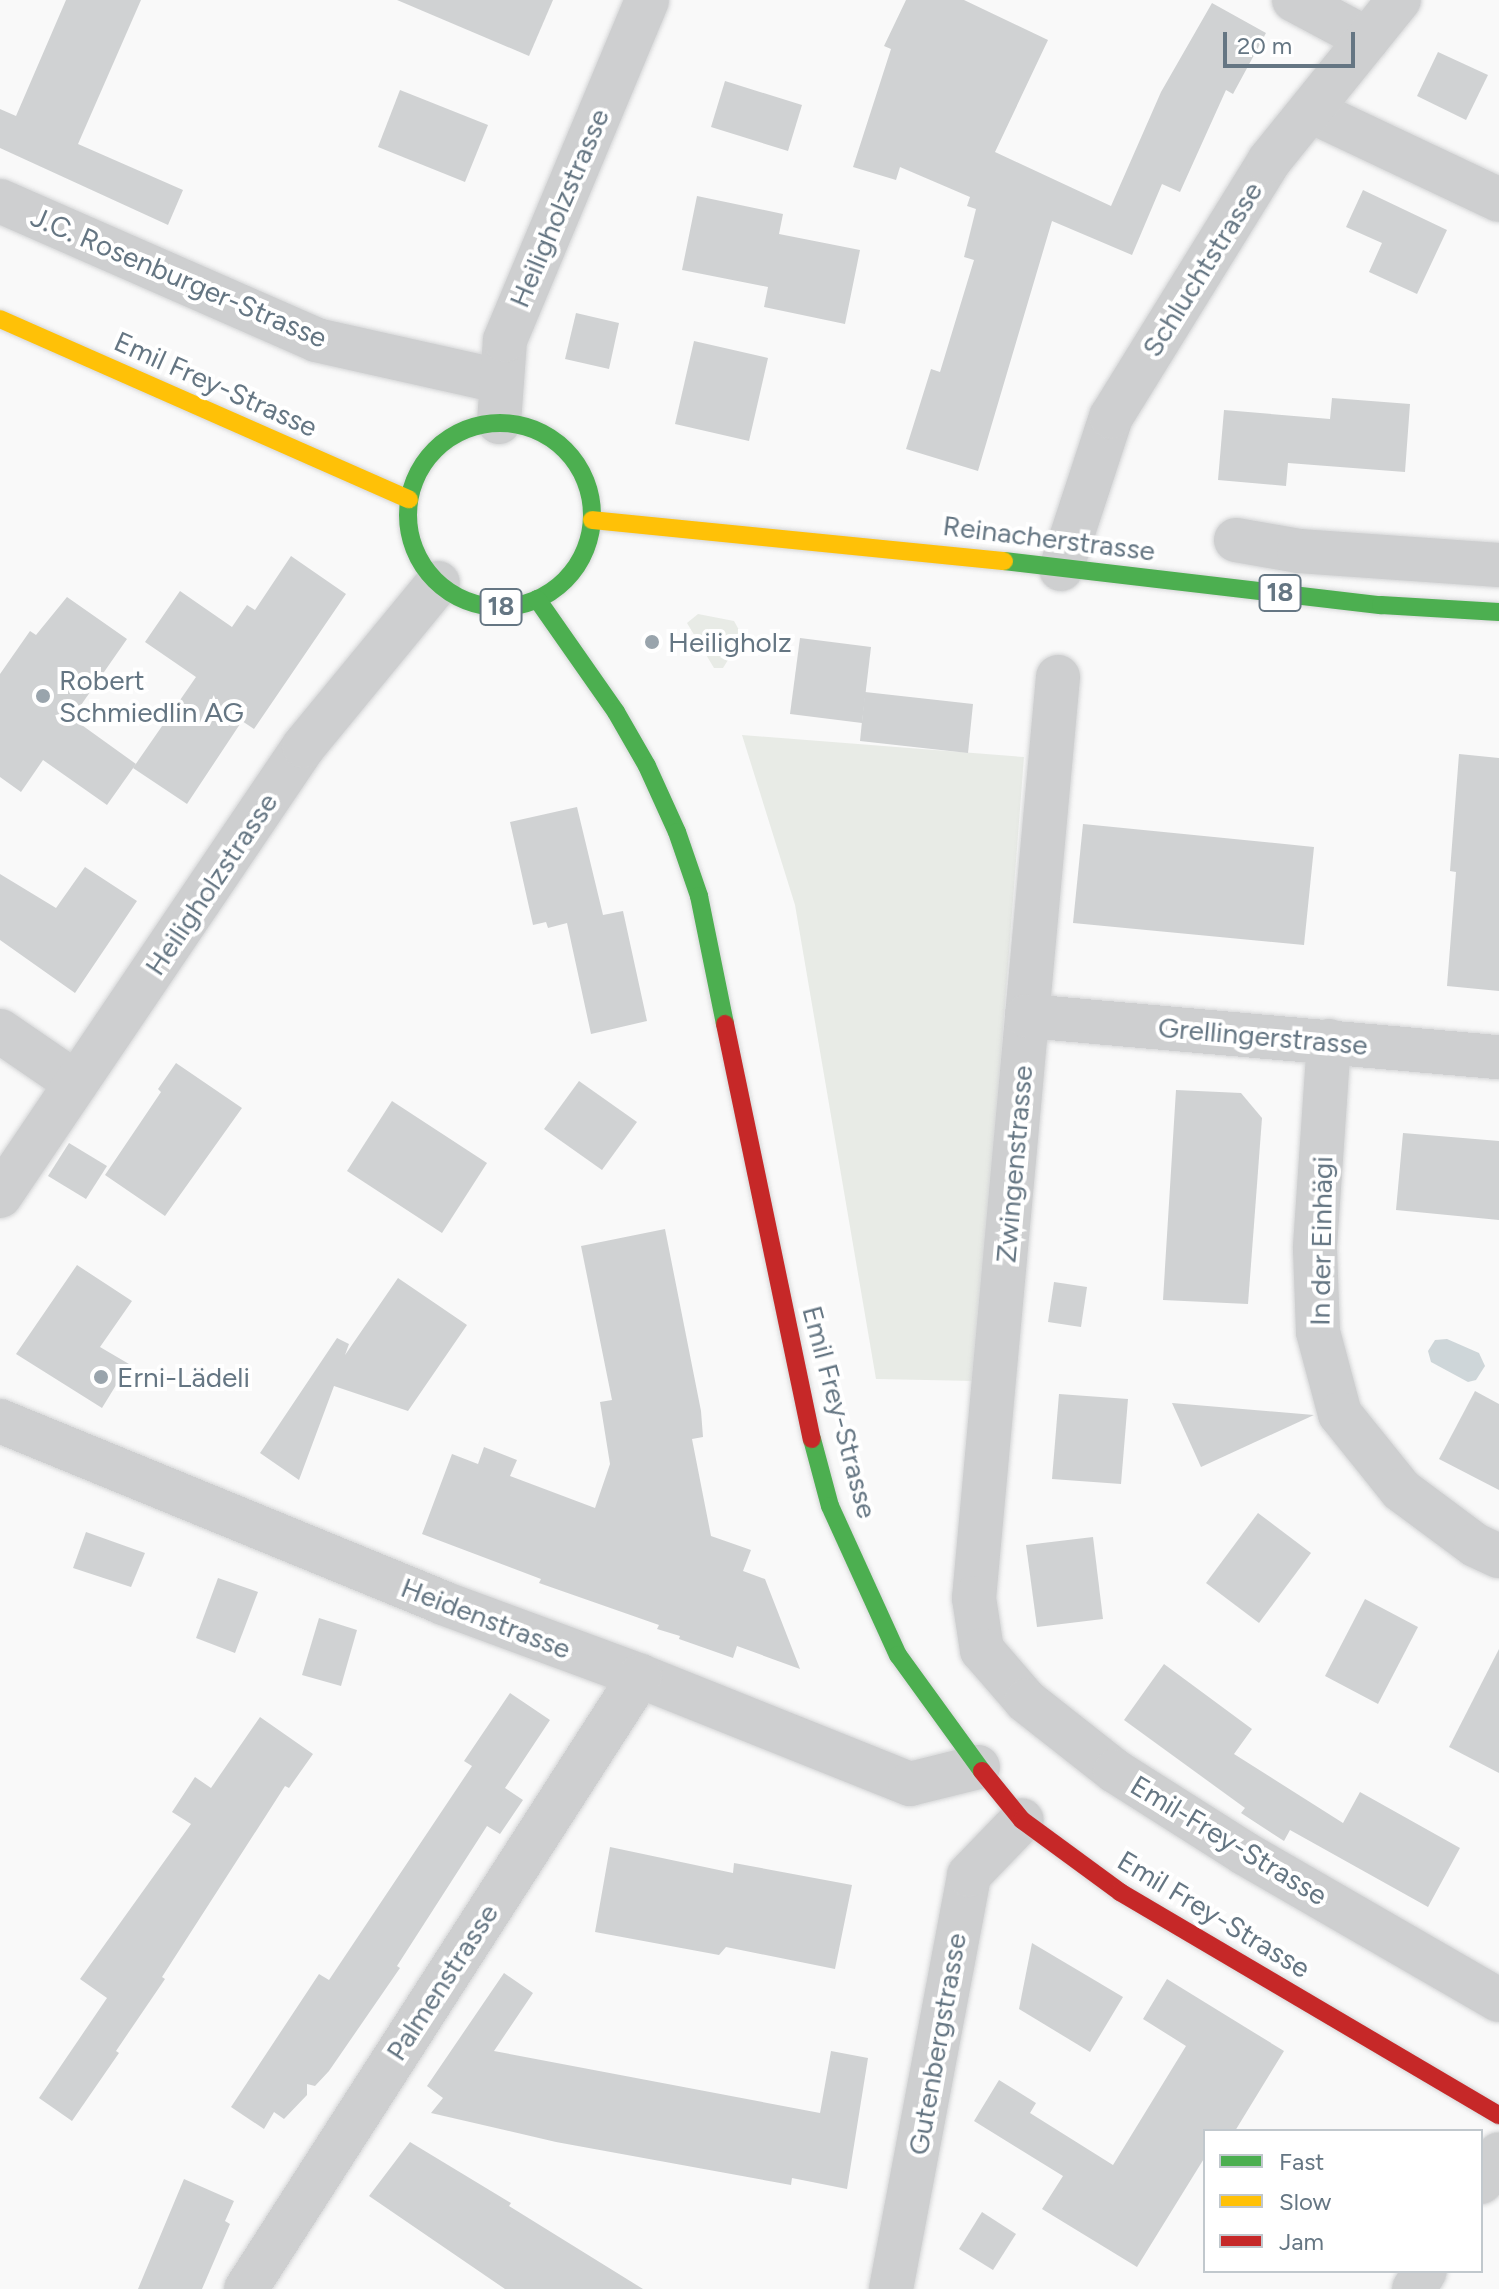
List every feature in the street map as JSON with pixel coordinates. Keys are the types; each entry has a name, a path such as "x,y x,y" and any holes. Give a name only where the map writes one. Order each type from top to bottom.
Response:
{"main road":[{"name":"Emil Frey-Strasse","path":"0,319 409,499"},
{"name":"18","path":"500,402 567,451 584,476 592,520 577,565 561,583 537,599 493,607 464,599 438,583 421,563 411,538 409,499 422,466 443,442 470,428 500,402"},
{"name":"Reinacherstrasse","path":"592,520 892,548 1381,605 1499,612"},
{"name":"Emil Frey-Strasse","path":"537,599 616,712 647,766 677,832 699,896 800,1392 830,1506 898,1655 978,1767 1022,1820 1120,1892 1499,2115"}],"street":[{"name":"Heiligholzstrasse","path":"500,402 505,340 647,0"},
{"path":"1294,0 1367,39"},
{"name":"Schluchtstrasse","path":"1061,569 1111,417 1269,161 1399,0"},
{"path":"1311,111 1499,200"},
{"name":"J.C. Rosenburger-Strasse","path":"0,201 316,340 500,402"},
{"path":"1236,540 1299,551 1499,565"},
{"name":"Heiligholzstrasse","path":"0,1196 304,746 438,583"},
{"name":"Zwingenstrasse","path":"982,1650 974,1598 1058,677"},
{"name":"Grellingerstrasse","path":"1027,1016 1499,1057"},
{"path":"0,1031 76,1083"},
{"name":"In der Einhägi","path":"1329,1041 1315,1249 1318,1332 1340,1414 1401,1490 1475,1545 1499,1556"},
{"name":"Heidenstrasse","path":"0,1421 443,1603 640,1676 910,1784 978,1767"},
{"name":"Emil-Frey-Strasse","path":"982,1650 1026,1701 1115,1771 1244,1853 1499,2000"},
{"name":"Palmenstrasse","path":"246,2289 640,1676"},
{"name":"Gutenbergstrasse","path":"891,2289 969,1875 1022,1820"},
{"path":"1483,2179 1499,2154"}],"shaded area":[{"path":"698,614 734,621 739,630 741,639 723,668 714,668 687,623"},
{"path":"742,735 1024,757 976,1381 876,1379 795,905"},
{"path":"1447,1339 1479,1353 1485,1366 1476,1380 1468,1382 1431,1362 1428,1351 1435,1340"}],"building":[{"path":"66,0 141,0 78,144 183,190 168,225 0,148 0,109 16,116"},
{"path":"397,0 553,0 529,56"},
{"path":"906,0 964,0 1048,40 995,152 1111,206 1161,92 1212,3 1266,33 1233,94 1226,90 1180,192 1162,184 1132,255 1052,221 978,471 906,449 931,369 940,372 974,260 964,257 976,209 967,206 970,197 900,167 896,180 853,167 891,49 884,46"},
{"path":"1438,52 1488,75 1466,120 1417,96"},
{"path":"725,81 802,105 788,151 711,127"},
{"path":"400,90 488,125 465,182 378,147"},
{"path":"1363,190 1447,230 1417,294 1369,272 1382,243 1346,227"},
{"path":"697,196 783,214 779,234 860,250 845,324 764,307 768,287 682,270"},
{"path":"576,313 619,323 609,369 565,359"},
{"path":"694,341 768,358 749,441 675,424"},
{"path":"1332,398 1410,404 1405,472 1288,463 1286,486 1218,480 1224,410 1330,419"},
{"path":"291,556 346,594 254,729 242,721 187,804 133,768 196,677 145,642 180,591 232,627 247,605 255,610"},
{"path":"67,597 127,639 72,718 136,764 107,805 43,760 21,792 0,777 0,674 30,631 36,635"},
{"path":"800,638 871,647 862,723 790,714"},
{"path":"865,692 973,704 968,753 860,741"},
{"path":"1459,754 1499,758 1499,991 1447,986 1456,872 1450,871"},
{"path":"577,807 603,915 623,911 647,1021 591,1034 567,923 548,928 546,922 533,925 510,822"},
{"path":"1083,824 1314,847 1304,945 1073,923"},
{"path":"85,867 137,901 75,993 0,940 0,874 56,908"},
{"path":"176,1063 242,1108 165,1216 105,1175 161,1092 158,1089"},
{"path":"579,1081 637,1122 602,1170 544,1129"},
{"path":"1176,1090 1241,1093 1262,1118 1248,1304 1163,1300"},
{"path":"392,1101 487,1163 442,1233 347,1171"},
{"path":"1403,1133 1499,1141 1499,1220 1396,1210"},
{"path":"69,1143 107,1166 86,1199 48,1176"},
{"path":"665,1229 701,1411 703,1437 692,1439 711,1536 751,1550 743,1571 765,1579 800,1669 737,1646 733,1658 679,1639 680,1636 657,1629 659,1625 539,1583 541,1579 422,1534 452,1454 478,1464 484,1447 517,1460 510,1476 595,1508 610,1464 600,1402 612,1400 581,1246"},
{"path":"77,1265 132,1301 100,1347 129,1364 102,1408 16,1354"},
{"path":"398,1278 467,1325 408,1411 334,1386 299,1480 260,1453 337,1338 349,1344 345,1355"},
{"path":"1054,1282 1087,1287 1081,1327 1048,1322"},
{"path":"1475,1391 1499,1404 1499,1490 1439,1459"},
{"path":"1059,1394 1128,1399 1121,1484 1052,1479"},
{"path":"1172,1403 1314,1415 1201,1467"},
{"path":"1258,1513 1311,1553 1259,1623 1206,1583"},
{"path":"86,1532 145,1553 131,1587 73,1568"},
{"path":"1093,1537 1103,1619 1037,1627 1026,1545"},
{"path":"218,1578 258,1592 235,1653 196,1638"},
{"path":"1365,1599 1418,1627 1378,1704 1325,1676"},
{"path":"319,1618 357,1630 341,1686 302,1675"},
{"path":"1499,1649 1499,1773 1449,1747"},
{"path":"1164,1664 1252,1729 1234,1754 1343,1823 1360,1792 1460,1848 1428,1907 1290,1830 1284,1841 1241,1813 1245,1808 1124,1720"},
{"path":"510,1693 550,1720 505,1788 523,1800 500,1834 487,1826 397,1966 400,1968 329,2071 315,2086 307,2084 307,2095 284,2119 274,2112 264,2129 231,2107 319,1974 329,1980 472,1766 464,1761"},
{"path":"260,1717 313,1754 289,1788 285,1786 162,1977 165,1979 116,2051 119,2053 72,2121 39,2098 107,1998 80,1979 191,1824 172,1812 195,1777 211,1788"},
{"path":"610,1847 733,1873 734,1863 852,1885 835,1969 726,1947 719,1955 595,1932"},
{"path":"1032,1943 1123,1997 1090,2052 1019,2009"},
{"path":"504,1973 533,1993 494,2051 820,2113 831,2051 868,2058 847,2189 792,2178 791,2185 556,2142 431,2113 443,2098 427,2086"},
{"path":"1167,1979 1284,2051 1236,2129 1203,2129 1203,2160 1137,2267 1042,2209 1063,2176 974,2121 999,2080 1036,2103 1030,2113 1113,2165 1186,2046 1143,2019"},
{"path":"410,2142 643,2289 505,2289 369,2196"},
{"path":"184,2179 234,2201 225,2221 230,2224 202,2289 138,2289"},
{"path":"982,2212 1016,2234 993,2270 959,2249"}],"traffic: fast":[{"path":"500,423 535,430 565,450 585,480 592,515 585,550 565,580 535,600 500,607 465,600 435,580 415,550 408,515 415,480 435,450 465,430 500,423"},
{"path":"1004,561 1381,605 1499,612"},
{"path":"537,599 616,712 647,766 677,832 699,896 725,1024"},
{"path":"812,1439 830,1506 898,1655 982,1771"}],"traffic: slow":[{"path":"0,319 409,499"},
{"path":"592,520 1004,561"}],"traffic: jam":[{"path":"725,1024 812,1439"},
{"path":"982,1771 1022,1820 1120,1892 1499,2115"}],"place":[{"name":"Heiligholz","path":"652,642"},
{"name":"Robert Schmiedlin AG","path":"43,696"},
{"name":"Erni-Lädeli","path":"101,1377"}]}
